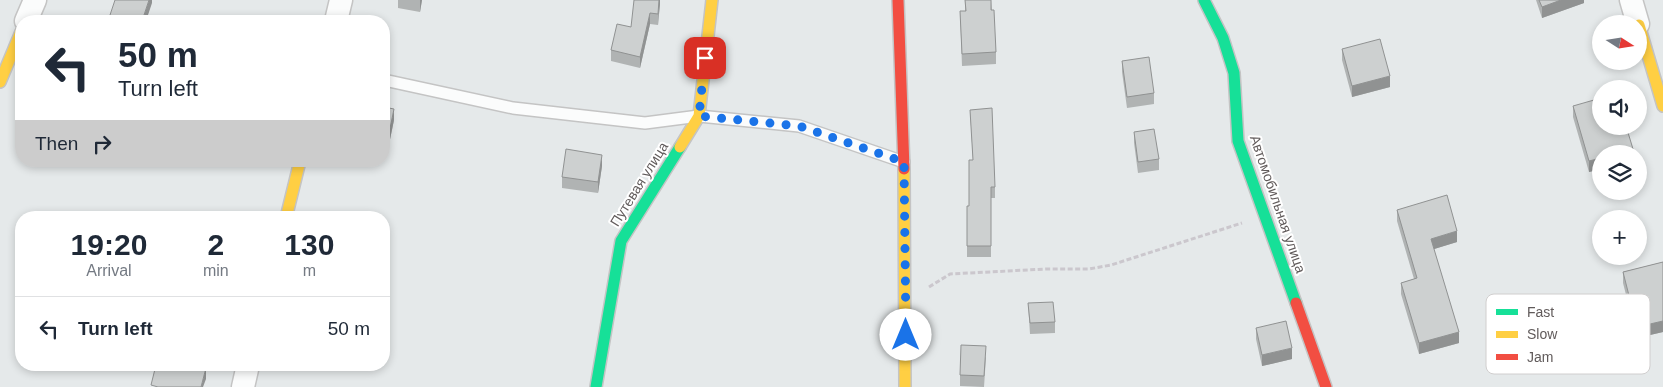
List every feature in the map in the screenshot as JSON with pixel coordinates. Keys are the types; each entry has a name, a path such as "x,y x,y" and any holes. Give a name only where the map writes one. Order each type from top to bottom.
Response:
{"street":[{"path":"29,15 35,0"},
{"name":"Путевая улица","path":"596,387 621,241 699,116 712,0"},
{"path":"898,0 904,162 905,387"},
{"name":"Автомобильная улица","path":"1204,0 1223,38 1234,73 1238,141 1326,387"},
{"path":"1631,0 1636,15"},
{"path":"0,82 15,46"},
{"path":"1648,55 1663,106"},
{"path":"288,211 299,167"},
{"path":"243,387 247,371"}],"lane":[{"path":"390,81 522,109 645,123 699,116 799,126 904,162"}],"path":[{"path":"906,301 950,274 1046,269 1089,269 1112,265 1242,223 1270,228"}],"building":[{"path":"115,0 149,0 144,15 110,15"},
{"path":"634,0 659,0 658,14 650,13 640,57 611,50 617,24 631,27"},
{"path":"965,0 991,0 991,10 994,10 996,52 962,54 960,11 966,11"},
{"path":"1539,0 1561,0 1542,7"},
{"path":"1380,39 1390,76 1352,86 1342,49"},
{"path":"1149,57 1154,93 1127,97 1122,61"},
{"path":"1592,101 1592,135 1629,135 1632,145 1592,145 1592,160 1589,161 1573,106"},
{"path":"390,108 394,109 390,128"},
{"path":"992,108 995,187 991,187 991,246 967,246 969,160 973,160 970,110"},
{"path":"1154,129 1159,159 1138,162 1134,132"},
{"path":"566,149 602,155 598,182 562,177"},
{"path":"1447,195 1457,231 1431,239 1459,332 1419,343 1401,283 1417,278 1397,210"},
{"path":"1663,262 1663,321 1650,324 1650,294 1629,294 1623,272"},
{"path":"1053,302 1055,322 1030,323 1028,303"},
{"path":"1286,321 1292,348 1262,355 1256,328"},
{"path":"961,345 986,346 984,376 960,375"},
{"path":"154,371 205,371 201,387 158,387 151,385"}],"traffic: fast":[{"path":"1204,0 1223,38 1234,73 1238,141 1296,303"},
{"path":"596,387 621,241 680,147"}],"traffic: slow":[{"path":"680,147 699,116 712,0"},
{"path":"0,82 15,46"},
{"path":"1648,55 1663,106"},
{"path":"288,211 299,167"},
{"path":"904,169 905,387"}],"traffic: jam":[{"path":"898,0 904,169"},
{"path":"1296,303 1326,387"}],"route":[{"path":"705,58 699,116 799,126 904,162 906,335"}]}
